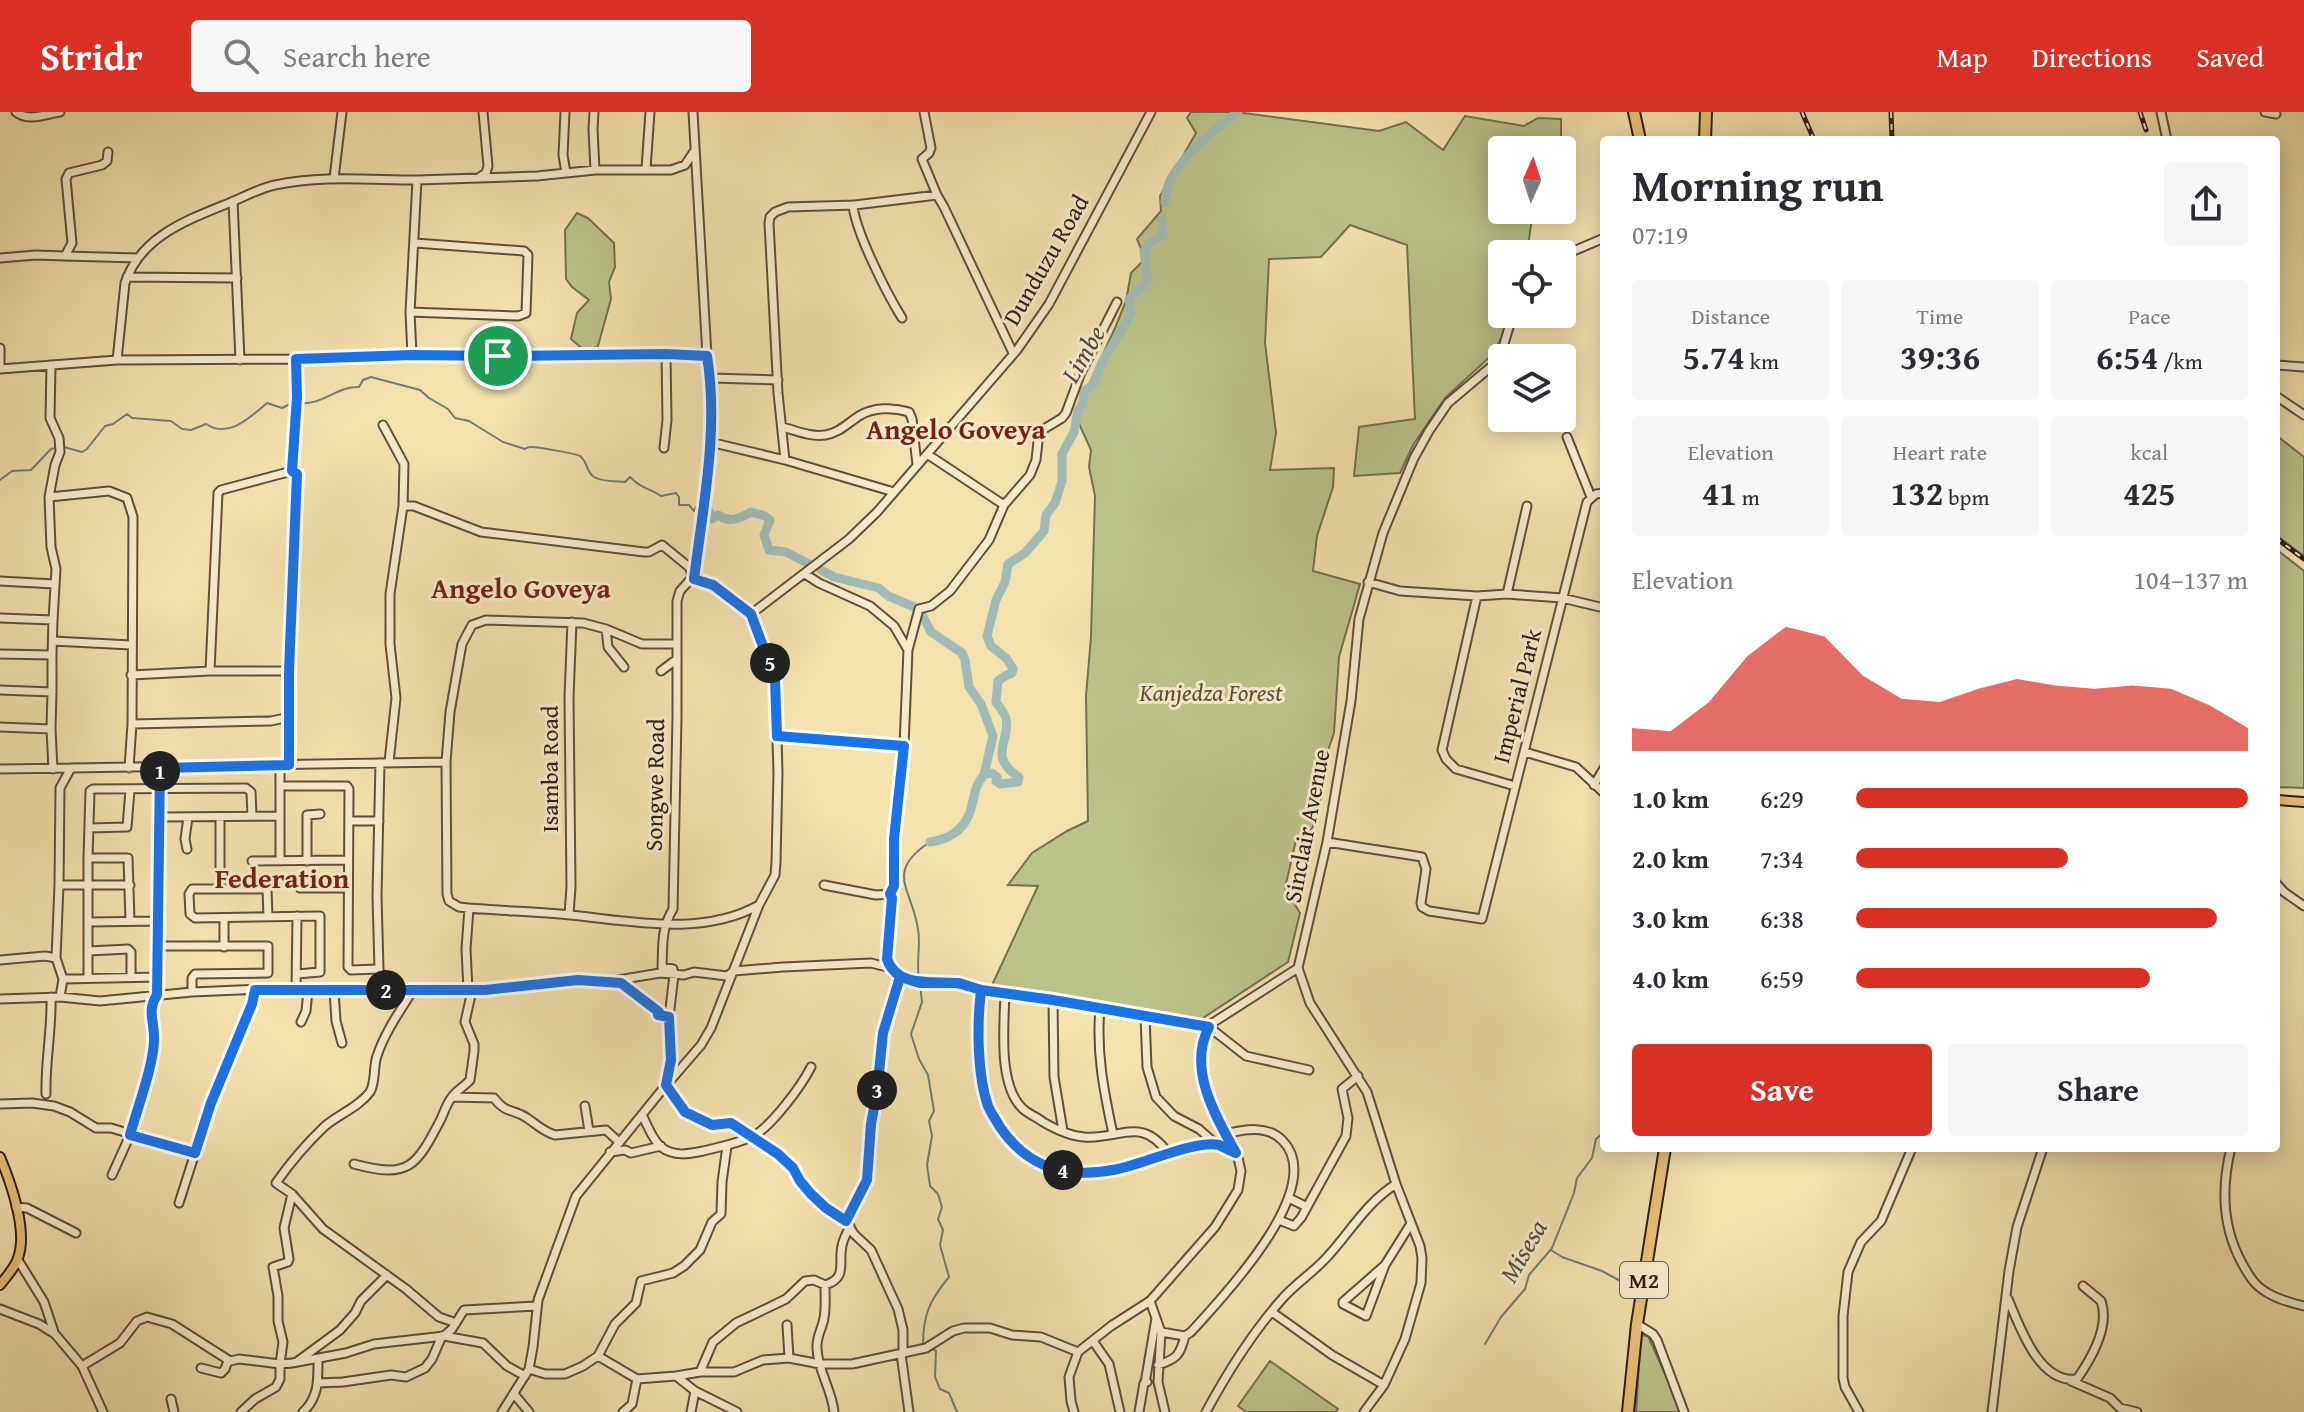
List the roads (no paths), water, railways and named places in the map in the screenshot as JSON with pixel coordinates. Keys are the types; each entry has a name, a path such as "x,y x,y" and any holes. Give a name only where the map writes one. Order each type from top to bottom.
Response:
{"highway":[{"path":"1634,112 1639,136"},
{"path":"1705,136 1706,112"},
{"name":"M2","path":"1628,1412 1637,1324 1664,1152"}],"main road":[{"path":"2280,800 2304,802"},
{"path":"0,1157 16,1207 20,1237 18,1260 0,1285"}],"street":[{"path":"16,112 28,117 60,112"},
{"path":"334,178 342,112"},
{"path":"480,177 486,173 488,166 483,112"},
{"path":"565,112 563,155 566,173"},
{"path":"594,112 595,170"},
{"path":"646,169 650,112"},
{"path":"693,112 707,356 711,378 711,440 694,579"},
{"path":"924,112 931,148 922,159 1013,353"},
{"name":"Dunduzu Road","path":"751,614 849,539 894,492 1013,353 1049,304 1151,112"},
{"path":"2161,112 2166,136"},
{"path":"2265,112 2276,114"},
{"path":"117,360 127,277 137,258 174,227 277,184 334,178 417,180 537,176 595,170 678,169 685,165 695,150"},
{"path":"65,256 72,243 66,179 69,173 102,165 107,161 108,152"},
{"path":"412,355 410,312 417,180"},
{"path":"785,460 769,264 770,217 788,207 853,205 937,195"},
{"path":"233,201 240,360"},
{"path":"853,205 853,215 865,243 902,318"},
{"path":"1576,250 1600,240"},
{"path":"410,312 518,316 526,313 528,255 524,251 415,243"},
{"path":"0,258 36,255 137,258"},
{"path":"127,277 237,278"},
{"path":"1117,302 1080,375 1070,406 1062,418 1039,432 1036,460 1030,475 1004,505 989,540 950,591 931,606 919,609 908,650 904,746 894,839 894,886 890,894 886,953 891,968 900,977 920,983 959,983 981,990 1209,1027 1246,1056 1309,1070"},
{"name":"Sinclair Avenue","path":"1298,968 1327,842 1351,701 1359,619 1383,533 1414,458 1448,403 1493,365 1501,354 1509,328"},
{"path":"0,348 0,367 117,360 412,355 707,356"},
{"path":"664,448 667,420 666,354"},
{"path":"292,471 296,359"},
{"path":"51,365 50,418 59,438 60,452 49,497 51,547 56,569 52,655 53,769"},
{"path":"2280,365 2304,367"},
{"path":"711,378 778,380"},
{"path":"2280,399 2304,415"},
{"path":"782,427 813,437 829,435 874,410 902,410 909,412 912,419 917,465"},
{"path":"382,990 377,896 379,821 396,698 390,644 390,594 403,506 404,464 383,425"},
{"path":"1567,437 1591,497 1600,494"},
{"path":"711,440 894,492"},
{"path":"927,454 1004,505"},
{"path":"210,671 218,493 292,471 297,474 289,717 280,786 280,861"},
{"path":"49,497 109,491 127,498 133,517 129,768"},
{"name":"Imperial Park","path":"1327,842 1422,857 1426,869 1422,907 1429,911 1482,919 1562,598 1587,502 1591,497"},
{"path":"403,506 414,506 481,532 510,537 644,552 662,545 689,567 694,579 713,585 751,614 775,679 775,875 759,905 711,1028 701,1045 576,1196 536,1306 533,1347 527,1372 502,1412"},
{"path":"1507,594 1527,506"},
{"path":"805,574 870,606 894,626 908,650"},
{"name":"Songwe Road","path":"674,975 673,969 662,967 664,924 673,909 677,601 684,585 694,579"},
{"path":"0,581 54,584"},
{"path":"1368,582 1400,591 1562,598 1600,607"},
{"path":"1477,596 1442,750 1456,769 1515,786"},
{"path":"0,618 53,620"},
{"path":"677,644 642,644 606,629 572,622 486,620 472,625 462,644 450,712 446,762 447,894 453,904 469,908 664,924 732,918 759,905"},
{"name":"Isamba Road","path":"569,914 572,622"},
{"path":"606,629 608,647 624,667"},
{"path":"53,641 131,645"},
{"path":"0,654 52,655"},
{"path":"661,671 677,659"},
{"path":"131,675 289,671"},
{"path":"0,690 52,692"},
{"path":"132,724 271,721 289,717"},
{"path":"0,727 51,729"},
{"path":"777,736 904,746"},
{"path":"1525,752 1576,767 1600,790"},
{"path":"0,769 446,762"},
{"path":"46,1094 45,1068 55,997 63,979 56,958 60,788 71,768"},
{"path":"112,1175 130,1135 151,1060 154,1037 151,1013 157,995 158,977 160,768"},
{"path":"1594,785 1600,775"},
{"path":"280,786 347,786 349,789 349,969 379,969"},
{"path":"88,978 90,791 246,788 251,792 252,816"},
{"path":"89,828 127,827 130,790"},
{"path":"307,861 307,814 320,814"},
{"path":"160,817 280,816"},
{"path":"187,849 188,817"},
{"path":"220,817 220,888"},
{"path":"349,821 379,821"},
{"path":"88,858 128,858 130,921"},
{"path":"252,861 348,860"},
{"path":"59,885 130,885"},
{"path":"824,885 876,895 890,894"},
{"path":"300,888 348,888"},
{"path":"2280,888 2304,906"},
{"path":"268,917 267,889 192,889 189,894 190,914 195,918 224,918 320,916 321,969 317,973 297,974"},
{"path":"354,1164 402,1170 414,1164 451,1097 472,1076 474,1044 465,1022 471,995 468,990 466,949 469,908"},
{"path":"296,990 297,916"},
{"path":"224,918 224,947"},
{"path":"89,922 159,921"},
{"path":"158,946 268,946 268,973 195,974 192,992"},
{"path":"89,951 128,949 131,952 131,977"},
{"path":"0,960 56,958"},
{"path":"612,983 660,973 684,975 694,972 727,976 734,971 871,963 891,968"},
{"path":"1074,1412 1069,1377 1078,1352 1150,1301 1215,1227 1234,1199 1241,1167 1212,1110 1204,1081 1202,1049 1209,1027 1298,968 1310,1003 1369,1095 1422,1258 1421,1283 1405,1339 1393,1369 1364,1412"},
{"path":"674,975 669,1017 671,1060 667,1084 685,1112 712,1125 731,1123 783,1158 811,1194 848,1224 871,1250 900,1314 909,1412"},
{"path":"63,979 158,977"},
{"path":"700,1372 713,1342 736,1323 788,1298 805,1281 814,1280 825,1285 834,1282 840,1274 842,1246 848,1224 867,1180 883,1033 900,977"},
{"path":"0,999 55,997 100,1001 192,992 255,990 468,990 578,980 621,983 659,1012 658,1015 669,1017"},
{"path":"179,1203 211,1103 255,990"},
{"path":"301,1022 306,1011 308,990"},
{"path":"334,990 336,1021 342,1043"},
{"path":"413,990 379,1049 373,1070 373,1086 369,1092 327,1125 276,1181 323,1229 439,1317 456,1323"},
{"path":"981,990 979,1038 986,1098 992,1114 1017,1147 1045,1166 1083,1173 1120,1169 1168,1153 1217,1145"},
{"path":"1005,994 1006,1073 1010,1089 1025,1110 1063,1131 1085,1137 1140,1131 1158,1140 1168,1153"},
{"path":"1053,1000 1054,1077 1063,1131"},
{"path":"1100,1009 1100,1070 1113,1134"},
{"path":"1145,1016 1147,1067 1156,1097 1173,1115 1199,1129 1217,1145 1236,1153"},
{"path":"642,1115 661,1146 680,1154 727,1146 762,1130 803,1082 811,1067"},
{"path":"1279,1220 1294,1226 1346,1136 1348,1118 1342,1089 1358,1076"},
{"path":"451,1097 494,1098 504,1109 522,1115 555,1135 608,1131 619,1142"},
{"path":"0,1104 54,1106 96,1128 111,1128 195,1153"},
{"path":"585,1106 589,1131"},
{"path":"1158,1365 1179,1354 1185,1336 1232,1287 1279,1220 1289,1198 1293,1166 1289,1148 1279,1137 1262,1130 1226,1134"},
{"path":"610,1152 625,1150 631,1153 661,1146"},
{"path":"82,1366 120,1343 137,1321 147,1317 172,1324 228,1361 292,1363 374,1344 443,1336 483,1343 507,1366 527,1372 559,1375 583,1366 598,1356 615,1324 637,1301 641,1281 673,1273 700,1250 712,1222 721,1214 727,1146"},
{"path":"1859,1412 1843,1378 1843,1316 1848,1272 1861,1242 1881,1221 1910,1152"},
{"path":"1992,1412 2017,1227 2042,1152"},
{"path":"2230,1152 2224,1198 2227,1225 2236,1253 2260,1288 2304,1306"},
{"path":"1206,1412 1244,1349 1288,1292 1327,1258 1375,1198 1396,1184"},
{"path":"241,1412 278,1385 280,1379 283,1342 273,1267 289,1259 284,1228 292,1194"},
{"path":"1289,1198 1307,1207"},
{"path":"16,1207 27,1208 76,1233"},
{"path":"1385,1265 1343,1304 1366,1316 1385,1265 1410,1225"},
{"path":"18,1260 44,1302 55,1334"},
{"path":"292,1363 340,1330 361,1301 387,1275"},
{"path":"825,1285 824,1319 817,1334 817,1347 834,1412"},
{"path":"2069,1380 2077,1379 2084,1369 2100,1333 2103,1318 2101,1301 2083,1286"},
{"path":"2007,1295 2035,1356 2055,1375 2110,1398 2120,1408 2137,1412"},
{"path":"1150,1301 1161,1332 1158,1382 1165,1412"},
{"path":"318,1383 391,1375 406,1377 419,1372 432,1359 443,1336 449,1333 466,1310 536,1306"},
{"path":"0,1309 39,1324 55,1334 82,1366 103,1412"},
{"path":"1272,1312 1332,1355 1384,1385"},
{"path":"1139,1412 1156,1316"},
{"path":"1637,1324 1657,1340 1684,1412"},
{"path":"787,1325 789,1358"},
{"path":"598,1356 637,1379 700,1372 734,1372 763,1360 789,1358 820,1364 852,1364 926,1348 954,1330 990,1328 1012,1335 1044,1338 1078,1352"},
{"path":"1161,1332 1185,1336"},
{"path":"1093,1341 1109,1364 1120,1412"},
{"path":"303,1412 313,1401 318,1383 318,1359"},
{"path":"201,1368 221,1373 228,1361"},
{"path":"676,1376 695,1391 737,1412"},
{"path":"623,1412 632,1404 637,1379"},
{"path":"1145,1383 1158,1382"},
{"path":"691,1412 695,1391"},
{"path":"514,1394 529,1412"},
{"path":"171,1399 174,1412"}],"waterway":[{"path":"1165,202 1170,180 1185,158 1238,112"},
{"name":"Limbe","path":"930,842 945,838 962,826 984,775 992,773 1000,784 1018,782 1019,777 1009,770 1002,755 1007,727 996,702 998,681 1012,673 1013,669 1007,659 991,646 987,636 996,600 1005,582 1008,564 1025,553 1044,531 1046,515 1055,503 1062,481 1062,454 1074,432 1084,391 1093,385 1102,362 1131,313 1129,299 1148,282 1144,251 1163,235 1162,220"},
{"path":"301,403 359,387 363,380 371,377 420,390 448,409 455,418 469,421 503,442 525,449 539,448 580,456 591,475 597,479 625,482 630,477 661,496 676,493 679,505 689,505 694,511 696,507"},
{"path":"64,447 82,452 105,426 127,414 132,418 171,421 182,429 191,430 206,424 223,429 238,425 267,403 282,408 294,402"},
{"path":"0,480 12,471 31,470 55,448"},
{"path":"709,511 712,519 718,515 734,519 751,512 765,516 770,520 764,535 769,550 786,552 813,566"},
{"path":"821,570 834,577 879,588 888,596 919,609 931,632 962,653 969,687 981,704 993,736 984,775"},
{"path":"919,979 918,929 904,872 916,853 930,842"},
{"path":"920,985 922,1002 911,1034 928,1075 934,1111 929,1121 932,1136 927,1165 930,1186 938,1194 942,1207 938,1219 943,1230 940,1245 949,1277 929,1308 923,1345"},
{"name":"Misesa","path":"1485,1344 1501,1317 1525,1289 1529,1275 1552,1248 1577,1178 1592,1158 1596,1139 1600,1136"},
{"path":"1551,1250 1602,1271 1637,1290"},
{"path":"932,1349 936,1351 935,1377 940,1389 949,1393 957,1412"}],"railway":[{"path":"1802,112 1812,136"},
{"path":"1891,112 1892,136"},
{"path":"2140,112 2146,130"},
{"path":"2280,541 2304,559"}],"district":[{"name":"Angelo Goveya","path":"956,429"},
{"name":"Angelo Goveya","path":"521,588"},
{"name":"Federation","path":"282,878"}],"park label":[{"name":"Kanjedza Forest","path":"1211,693"}]}
